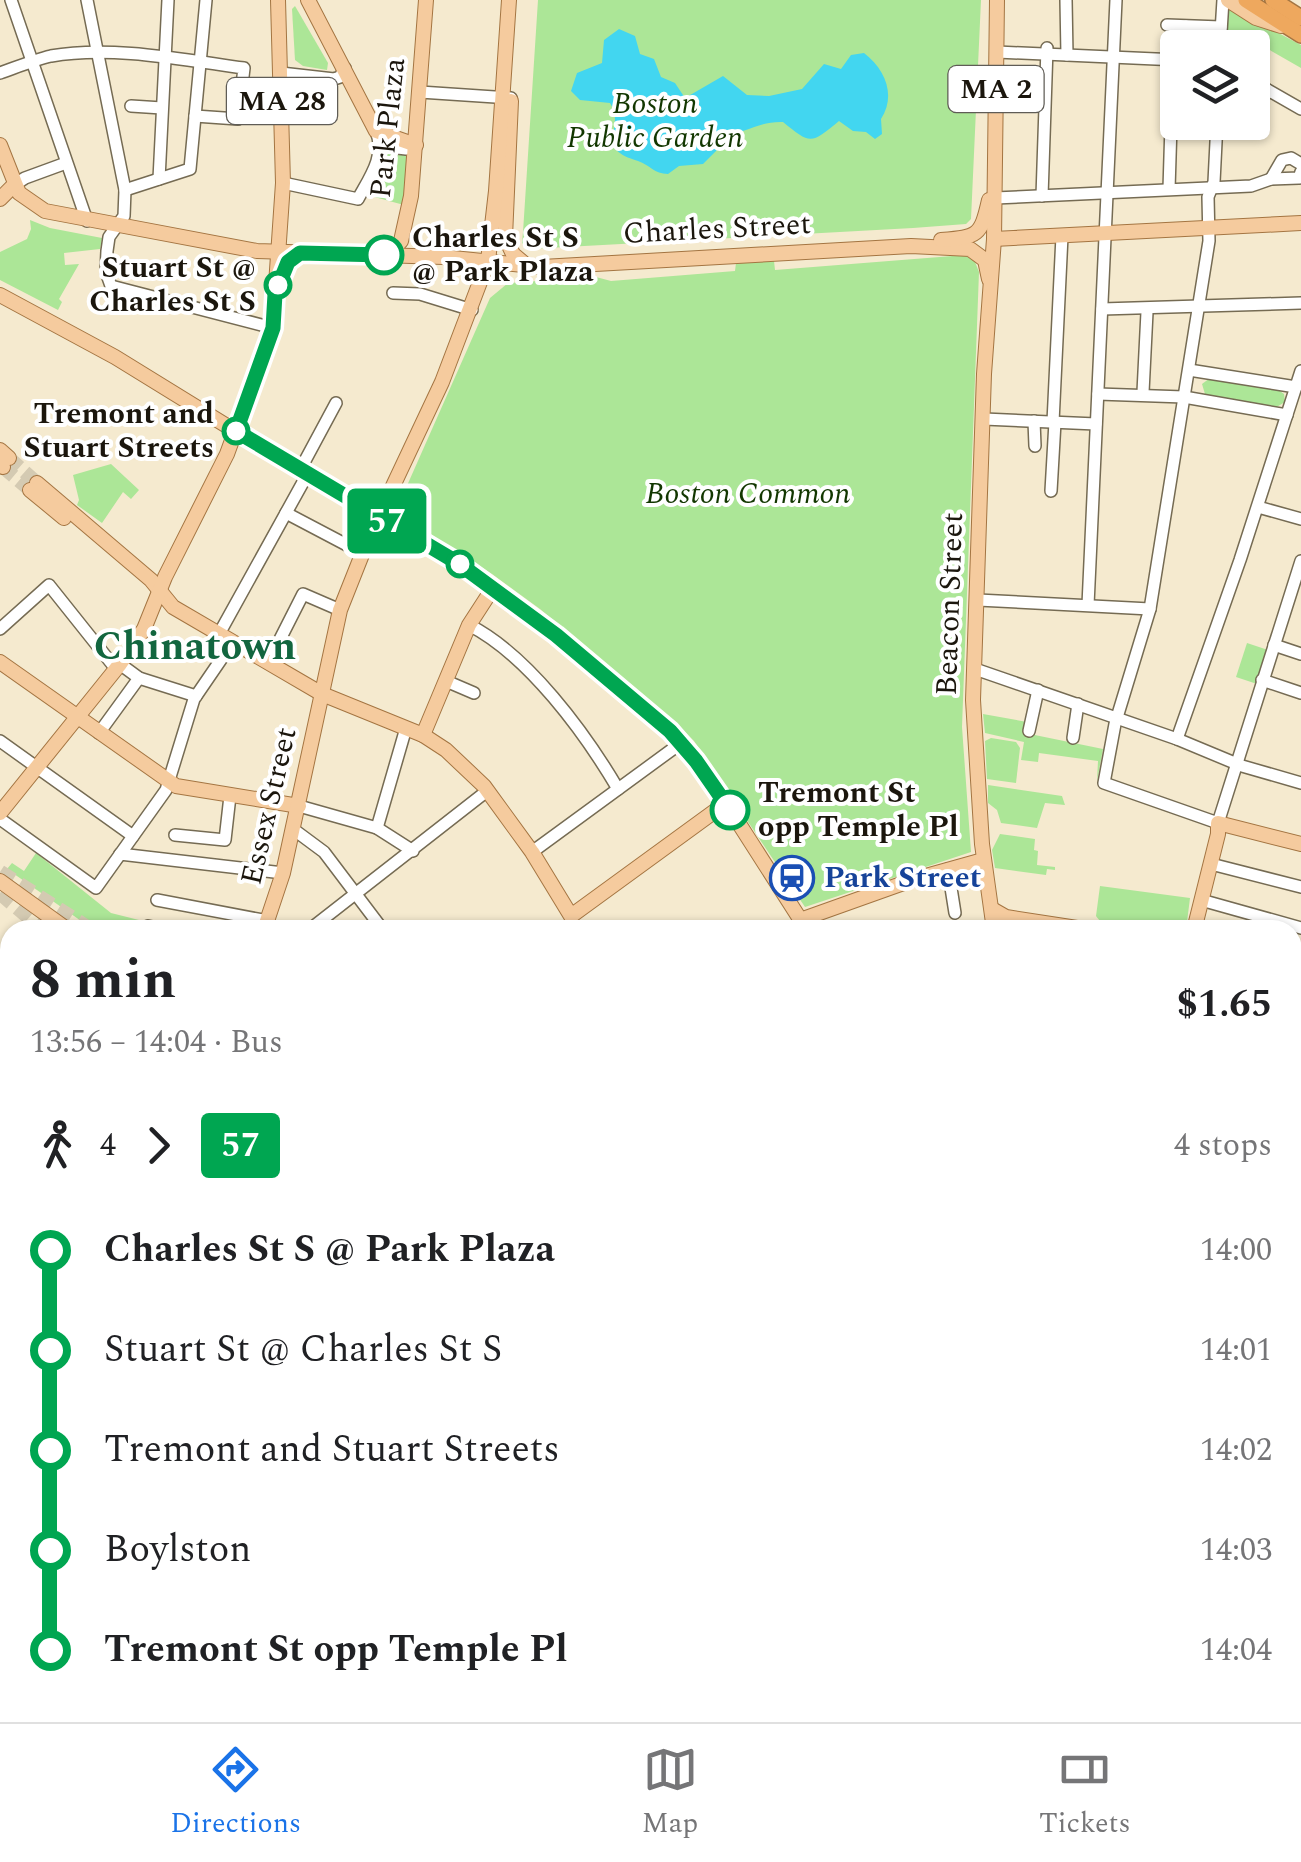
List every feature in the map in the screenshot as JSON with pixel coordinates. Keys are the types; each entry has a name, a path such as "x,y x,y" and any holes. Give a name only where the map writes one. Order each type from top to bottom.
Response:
{"highway":[{"path":"1246,0 1297,27"},
{"path":"1273,0 1297,27"}],"main road":[{"path":"308,0 378,138 416,146"},
{"name":"Park Plaza","path":"388,255 399,246 402,237 416,146 426,0"},
{"path":"508,0 505,237 513,254 526,265"},
{"path":"507,98 517,0"},
{"name":"Beacon Street","path":"993,920 984,860 974,717 989,279 994,240 997,0"},
{"path":"1226,0 1256,18 1297,27"},
{"name":"MA 28","path":"278,1 282,73 280,216"},
{"name":"Essex Street","path":"268,920 284,873 340,610 362,552 472,310 488,261 507,98"},
{"path":"0,146 14,185 0,198"},
{"name":"Beacon Street","path":"989,279 986,260 974,243 984,226 994,179"},
{"name":"Charles Street","path":"14,185 37,208 87,221 278,252 388,255 542,267 974,243"},
{"path":"0,816 118,666 149,599 159,593 236,431 273,328 280,216"},
{"path":"275,294 285,266 300,253 283,236 280,216"},
{"path":"994,240 1301,223"},
{"path":"0,295 115,357 458,563 609,678 681,743 726,803 801,920"},
{"path":"34,486 152,580 173,607 322,694 423,735 460,762 532,852 571,916 726,803"},
{"path":"423,735 469,625 492,588"},
{"path":"0,662 168,782 299,806"},
{"path":"1196,920 1218,823 1301,844"},
{"path":"817,920 948,869 984,860"},
{"path":"0,881 53,920"},
{"path":"992,909 1006,918 1020,920"}],"street":[{"path":"12,0 87,221"},
{"path":"87,0 125,190 124,216 109,237 106,254 111,286 273,328"},
{"path":"159,179 168,0"},
{"path":"125,190 191,168 206,0"},
{"path":"1066,0 1067,56"},
{"path":"1088,605 1116,0"},
{"path":"1222,30 1226,0"},
{"path":"1167,25 1222,27"},
{"path":"1042,196 1047,51"},
{"path":"998,52 1047,51 1067,56 1160,59"},
{"path":"0,73 62,55 96,54 244,68 238,119 195,116"},
{"path":"282,73 334,80 345,68"},
{"path":"1270,91 1301,109"},
{"path":"420,92 507,98"},
{"path":"131,106 162,108"},
{"path":"283,183 358,199 380,156 378,138"},
{"path":"1169,189 1171,140"},
{"path":"1216,140 1208,197 1210,229 1150,609 1117,719 1104,783 1218,823 1274,645 1295,604 1301,562"},
{"path":"995,198 1251,186 1300,171 1291,158 1282,160 1271,178"},
{"path":"14,185 66,162"},
{"path":"1051,491 1062,236"},
{"path":"393,294 420,294 472,310"},
{"path":"1102,308 1301,303"},
{"path":"1144,392 1147,312"},
{"path":"1188,370 1296,388"},
{"path":"1177,739 1301,371"},
{"path":"1098,394 1184,397 1287,415"},
{"path":"0,816 96,888 168,782 196,696 336,403"},
{"path":"984,419 1096,424"},
{"path":"1034,421 1035,446"},
{"path":"1258,507 1301,520"},
{"path":"286,513 362,552"},
{"path":"0,629 49,585 118,666 139,678 196,696"},
{"path":"268,663 303,594 340,610"},
{"path":"978,600 1150,609"},
{"path":"469,625 494,640 550,695 584,734 618,789"},
{"path":"1274,645 1301,654"},
{"path":"975,669 1177,739 1237,764 1301,783"},
{"path":"99,733 139,678"},
{"path":"1262,680 1301,693"},
{"path":"446,681 474,693"},
{"path":"1030,731 1038,690"},
{"path":"1073,738 1078,704"},
{"path":"377,828 406,728"},
{"path":"0,741 134,836"},
{"path":"532,852 681,743"},
{"path":"323,920 487,791"},
{"path":"175,835 225,840 230,796"},
{"path":"299,806 377,828 413,851"},
{"path":"293,829 324,852 375,920"},
{"path":"120,854 284,873"},
{"path":"1210,864 1301,888"},
{"path":"948,869 954,913"},
{"path":"157,900 244,920"},
{"path":"1201,900 1272,920"}],"green space":[{"name":"Boston Public Garden","path":"538,0 981,0 971,219 966,224 913,228 529,249 522,243"},
{"path":"295,6 328,63 327,70 303,66 295,60"},
{"path":"1231,8 1301,45 1301,68 1270,50 1270,30 1227,30"},
{"path":"386,151 410,154 404,205 367,195 385,162"},
{"path":"30,220 102,238 100,249 64,253 65,265 79,264 59,299 62,302 58,310 0,280 0,252 27,239"},
{"name":"Boston Common","path":"965,255 975,262 979,272 962,727 971,852 805,907 694,741 678,725 540,609 401,515 398,506 490,298 508,283 596,277 611,281 735,271 736,263 774,261 775,270"},
{"path":"1210,378 1280,391 1285,402 1275,408 1205,394 1202,384"},
{"path":"111,464 139,490 131,499 123,492 102,523 77,505 73,475"},
{"path":"1247,643 1268,650 1257,684 1236,677"},
{"path":"983,714 1027,722 1025,733 1103,749 1097,781 1098,761 1039,753 1038,762 1021,760 1024,742 985,733"},
{"path":"991,738 1016,742 1020,748 1016,783 987,779 985,741"},
{"path":"988,785 1062,796 1065,805 1045,803 1037,828 1001,823 997,810 988,803"},
{"path":"1000,834 1035,839 1037,865 1055,870 1047,869 1046,875 995,868 992,850"},
{"path":"36,853 111,913 139,920 80,920 7,869 12,863 24,871"},
{"path":"1100,886 1190,898 1187,920 1100,920 1096,916"}],"water":[{"path":"619,29 635,36 640,54 654,59 661,77 675,83 685,98 723,76 747,95 769,96 802,89 824,64 841,69 851,55 864,53 883,75 888,92 881,119 882,134 875,139 839,121 811,139 783,122 766,124 725,134 718,149 703,164 659,173 616,150 610,103 580,100 571,91 577,73 602,63 604,40"}],"tunnel":[{"path":"9,458 37,483"},
{"path":"3,467 30,490"},
{"path":"0,872 75,920"},
{"path":"0,893 32,920"}],"bus line":[{"name":"57","path":"384,255 300,253 291,258 275,294 273,328 236,431 458,563 556,635 670,731 730,810"}],"place":[{"name":"Charles St S @ Park Plaza","path":"384,255"},
{"name":"Stuart St @ Charles St S","path":"278,285"},
{"name":"Tremont and Stuart Streets","path":"236,431"},
{"name":"Tremont St opp Temple Pl","path":"730,810"},
{"name":"Park Street","path":"792,878"}],"district":[{"name":"Chinatown","path":"195,647"}]}
